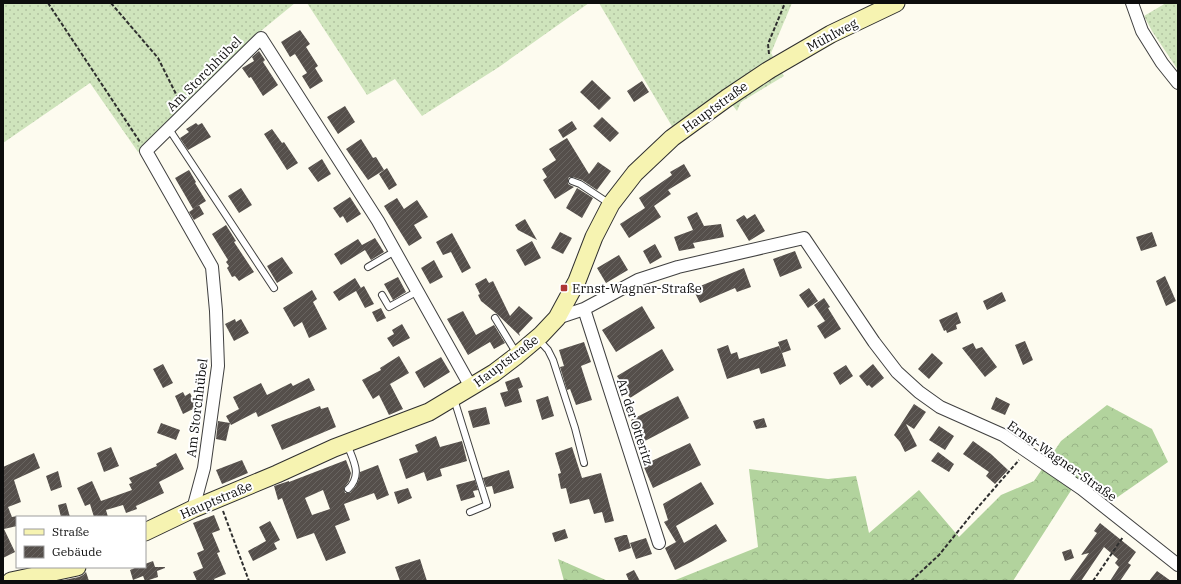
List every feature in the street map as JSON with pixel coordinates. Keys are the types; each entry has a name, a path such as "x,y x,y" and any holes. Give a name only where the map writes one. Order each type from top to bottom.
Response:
{"street":[{"name":"Mühlweg","path":"769,70 831,34 896,3"},
{"path":"1132,3 1142,31 1162,63 1178,83"},
{"name":"Am Storchhübel","path":"193,509 204,468 218,366 216,311 212,267 146,151 261,38 378,221 471,387"},
{"name":"Hauptstraße","path":"146,532 193,509 347,444 429,412 494,373 518,356 557,318 577,280 594,237 611,204 635,173 672,138 769,70"},
{"name":"Ernst-Wagner-Straße","path":"557,318 584,309 638,280 678,267 804,238 874,342 897,372 919,392 940,406 1004,435 1082,489 1178,565"},
{"name":"An der Otteritz","path":"584,309 659,543"},
{"path":"11,581 72,568"}],"lane":[{"path":"169,129 274,288"},
{"path":"572,181 590,190 611,204"},
{"path":"368,267 395,251"},
{"path":"382,295 389,307 418,291"},
{"path":"495,318 518,356"},
{"path":"537,338 548,350 553,360 575,428 584,463"},
{"path":"454,398 487,505 470,512"},
{"path":"347,444 354,461 356,476 355,481 348,489"}],"path":[{"path":"48,3 146,151"},
{"path":"111,3 158,58 185,112"},
{"path":"769,70 768,44 785,3"},
{"path":"910,581 939,555 972,514 1027,451"},
{"path":"219,499 249,581"},
{"path":"1094,581 1130,527"}],"green space":[{"path":"3,3 295,3 256,35 138,152 90,83 3,143"},
{"path":"307,3 589,3 499,67 422,116 395,79 367,95"},
{"path":"599,3 792,3 771,53 784,76 741,102 737,111 727,98 673,128"},
{"path":"1166,3 1178,3 1178,70 1152,31 1144,16"},
{"path":"1107,405 1152,429 1168,462 1112,501 1079,478 1013,581 673,581 758,547 749,469 828,479 856,476 869,533 919,490 959,537 1001,495 1034,481 1061,441"},
{"path":"558,559 608,581 564,581"}],"building":[{"path":"300,30 310,44 306,47 318,66 315,68 323,81 310,89 302,76 307,73 295,54 290,57 281,42"},
{"path":"259,51 265,60 263,62 278,85 263,96 251,77 249,78 242,68 254,61 252,57"},
{"path":"592,80 611,98 599,110 580,92"},
{"path":"642,81 649,92 634,102 627,91"},
{"path":"345,106 355,122 338,134 327,117"},
{"path":"602,117 619,133 610,142 593,126"},
{"path":"572,121 577,129 563,138 558,130"},
{"path":"196,123 198,125 202,123 211,137 188,150 180,138 189,132 186,129"},
{"path":"272,129 282,143 284,142 298,163 287,170 264,134"},
{"path":"567,138 589,174 598,162 611,171 597,190 582,180 569,177 568,184 574,187 555,199 543,180 547,177 542,169 556,160 549,149"},
{"path":"361,139 373,158 376,157 384,170 368,180 346,149"},
{"path":"322,159 331,174 318,182 308,168"},
{"path":"684,164 691,176 668,190 671,194 654,206 661,217 629,238 620,224 645,208 639,198 672,175 670,172"},
{"path":"387,168 397,185 389,190 379,174"},
{"path":"189,170 206,201 193,209 175,178"},
{"path":"241,188 252,205 239,213 228,196"},
{"path":"577,188 593,198 582,218 566,208"},
{"path":"350,197 361,214 347,223 343,216 340,218 333,208"},
{"path":"397,198 404,209 417,200 428,217 414,225 422,238 409,246 384,206"},
{"path":"199,205 204,214 194,220 189,212"},
{"path":"697,212 704,226 721,224 724,237 693,243 695,248 679,251 674,237 693,230 687,217"},
{"path":"755,214 765,231 749,241 736,220 744,215 747,219"},
{"path":"525,219 537,240 518,230 515,225"},
{"path":"226,225 236,241 234,242 254,272 239,281 235,276 232,277 227,268 229,266 226,262 228,260 212,234"},
{"path":"560,232 572,238 563,254 551,248"},
{"path":"1152,232 1157,246 1141,251 1136,237"},
{"path":"452,233 471,268 462,273 451,252 443,255 436,242"},
{"path":"375,238 384,252 371,260 365,250 341,265 334,254 358,239 362,245"},
{"path":"532,241 541,258 525,266 516,250"},
{"path":"655,244 662,257 650,264 643,251"},
{"path":"795,251 802,268 780,277 773,259"},
{"path":"619,255 628,270 606,283 597,268"},
{"path":"282,257 293,273 277,283 267,266"},
{"path":"434,260 443,277 430,284 421,268"},
{"path":"744,268 751,287 737,292 735,288 700,303 693,289"},
{"path":"1165,276 1176,301 1166,306 1156,281"},
{"path":"398,277 406,292 393,300 384,284"},
{"path":"355,278 361,288 364,286 374,304 365,308 356,291 339,301 333,292"},
{"path":"486,278 489,283 493,281 510,316 519,306 533,318 519,333 520,336 481,301 478,295 480,294 475,284"},
{"path":"809,288 818,301 808,308 799,295"},
{"path":"312,290 317,299 313,302 327,329 309,338 302,322 294,327 283,308"},
{"path":"1002,292 1006,301 987,310 983,301"},
{"path":"824,298 830,307 828,308 841,329 825,339 817,326 825,321 814,305"},
{"path":"642,306 655,328 616,352 602,330"},
{"path":"381,308 386,318 377,322 372,312"},
{"path":"463,311 476,335 494,325 505,343 494,349 490,342 468,355 447,319"},
{"path":"957,312 961,323 956,325 957,329 947,333 946,330 944,331 939,320"},
{"path":"235,319 236,322 241,319 249,333 234,341 225,324"},
{"path":"402,324 410,338 393,347 387,338 394,334 392,330"},
{"path":"787,339 791,350 782,353 778,342"},
{"path":"1025,341 1033,360 1023,365 1015,345"},
{"path":"584,342 591,362 581,366 592,400 576,405 570,389 567,390 560,367 564,366 559,350"},
{"path":"973,343 976,349 982,347 997,367 985,377 962,348"},
{"path":"728,345 731,354 737,352 739,359 779,346 786,366 761,374 759,368 727,379 717,349"},
{"path":"662,349 674,370 630,398 617,376"},
{"path":"932,353 943,363 929,379 918,369"},
{"path":"399,356 409,373 390,384 403,409 389,415 379,395 373,399 362,380 381,370 380,368"},
{"path":"441,357 450,372 424,388 415,372"},
{"path":"163,364 173,383 163,388 153,369"},
{"path":"873,364 884,378 872,388 869,385 867,386 859,376"},
{"path":"846,365 853,376 840,385 833,373"},
{"path":"519,377 523,387 518,389 522,402 505,407 500,393 508,391 505,382"},
{"path":"309,378 315,390 258,417 256,412 231,425 226,416 239,409 233,397 261,383 267,395 291,383 293,386"},
{"path":"183,392 185,396 190,393 197,407 183,414 175,396"},
{"path":"548,396 554,416 542,420 536,400"},
{"path":"678,396 689,418 643,442 631,420"},
{"path":"996,397 1010,404 1005,415 991,409"},
{"path":"914,404 926,412 914,429 906,424 917,446 905,452 900,442 894,435"},
{"path":"320,406 321,409 328,407 336,427 282,450 271,425"},
{"path":"486,407 490,424 473,428 468,411"},
{"path":"764,418 767,427 756,429 753,421"},
{"path":"218,421 230,423 226,441 216,439"},
{"path":"161,423 180,430 176,440 157,433"},
{"path":"939,426 954,436 945,450 929,440"},
{"path":"436,436 440,447 462,441 467,461 440,469 442,476 427,481 424,472 406,479 399,459 418,452 415,445"},
{"path":"973,441 991,454 1008,470 995,484 986,476 989,472 963,454"},
{"path":"690,443 701,465 653,488 643,465"},
{"path":"111,447 119,466 104,472 97,453"},
{"path":"572,447 582,478 601,473 614,521 605,523 602,512 594,514 589,499 570,504 566,488 561,489 558,474 561,473 555,453"},
{"path":"938,452 954,464 949,472 931,461"},
{"path":"34,453 40,468 14,480 21,502 8,507 12,517 16,516 16,526 4,529 15,552 3,558 3,467"},
{"path":"176,453 184,469 159,482 164,493 136,506 137,509 126,513 123,505 106,510 108,516 94,516 90,504 85,506 77,488 92,481 101,501 132,490 129,484 132,483 129,478 157,466 156,464"},
{"path":"242,460 248,473 222,484 216,470"},
{"path":"346,460 351,473 349,481 344,488 345,493 350,493 356,486 360,472 378,465 389,495 377,500 374,493 344,504 350,520 335,526 346,553 326,561 314,533 297,539 282,498 278,500 274,486 289,482","holes":["323,490 330,509 312,515 305,498"]},
{"path":"509,470 514,488 494,494 492,486 486,487 483,478"},
{"path":"58,471 62,487 51,491 46,476"},
{"path":"475,480 478,490 473,491 475,497 461,501 456,485"},
{"path":"701,482 714,504 676,526 684,543 716,524 727,541 675,570 665,548 676,542 664,522 668,520 663,504"},
{"path":"408,488 412,498 398,504 394,492"},
{"path":"66,503 70,516 61,516 58,505"},
{"path":"214,515 220,530 212,533 220,552 217,553 226,574 214,579 215,581 197,581 193,572 203,568 197,553 204,550 193,523"},
{"path":"270,521 280,540 274,543 277,549 253,561 248,551 266,541 259,527"},
{"path":"1100,523 1136,552 1128,563 1131,565 1120,581 1110,581 1119,567 1115,563 1118,559 1104,547 1081,581 1069,581 1089,553 1081,555 1097,533 1094,531"},
{"path":"565,529 568,538 555,542 552,533"},
{"path":"627,535 631,548 619,552 614,538"},
{"path":"646,538 652,554 636,559 630,543"},
{"path":"1071,549 1074,558 1065,561 1062,552"},
{"path":"420,559 427,581 400,581 395,567"},
{"path":"153,561 155,567 165,568 157,571 158,577 145,581 143,576 133,580 130,570 135,568 146,568 146,564"},
{"path":"634,570 640,581 629,581 626,574"},
{"path":"1157,571 1171,581 1149,581"},
{"path":"86,572 89,581 59,581 79,577"}],"place":[{"name":"Ernst-Wagner-Straße","path":"564,288"}]}
